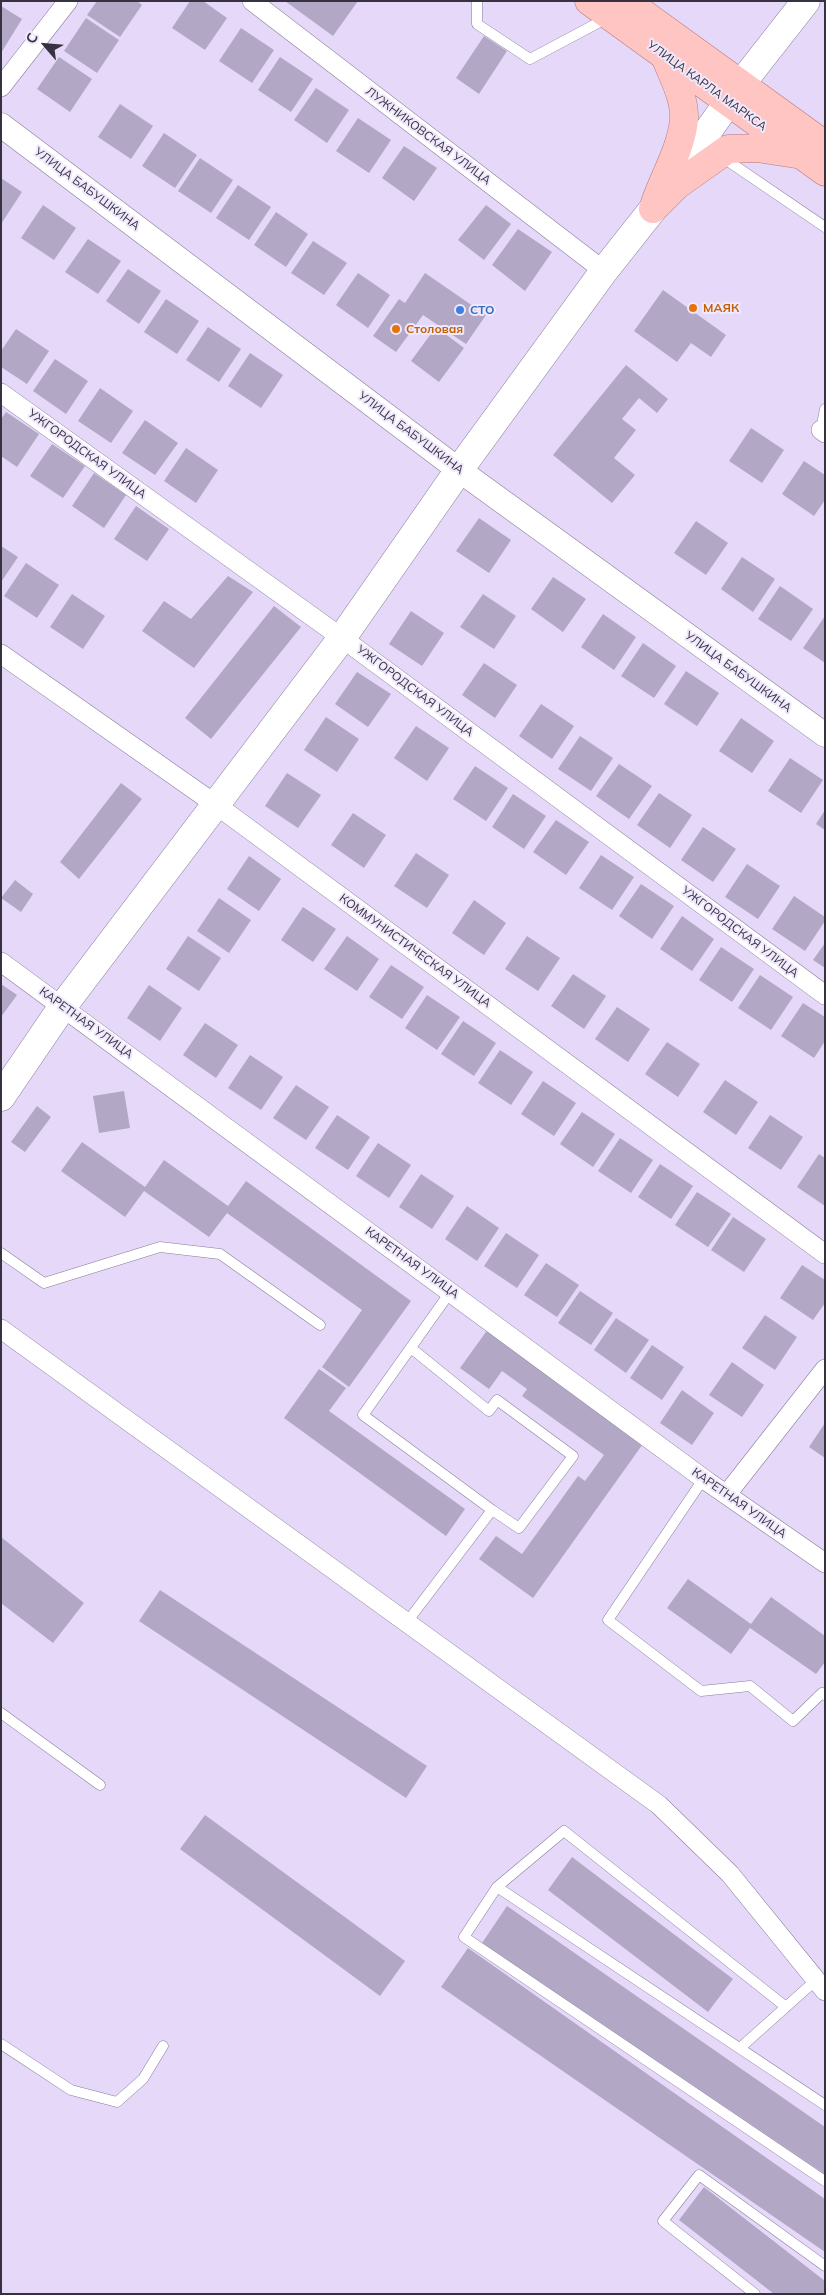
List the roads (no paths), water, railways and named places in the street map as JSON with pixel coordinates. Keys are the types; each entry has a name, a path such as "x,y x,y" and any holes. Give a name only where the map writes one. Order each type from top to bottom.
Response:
{"main road":[{"path":"1,1097 64,1006 342,638 459,470 604,271 653,209 735,93 806,1"},
{"name":"УЛИЦА КАРЛА МАРКСА","path":"608,6 664,56 735,93"},
{"name":"УЛИЦА КАРЛА МАРКСА","path":"608,6 735,93 813,150 825,172"},
{"path":"653,209 678,144 684,118 679,92 664,56"},
{"path":"653,209 677,185 728,148 813,150"}],"street":[{"path":"1,87 68,1"},
{"name":"ЛУЖНИКОВСКАЯ УЛИЦА","path":"252,1 604,271"},
{"name":"УЛИЦА БАБУШКИНА","path":"1,125 459,470 825,735"},
{"name":"УЖГОРОДСКАЯ УЛИЦА","path":"1,393 342,638 825,995"},
{"name":"КОММУНИСТИЧЕСКАЯ УЛИЦА","path":"1,654 215,804 825,1254"},
{"name":"КАРЕТНАЯ УЛИЦА","path":"1,962 64,1006 704,1478 825,1563"},
{"path":"1,1329 659,1805 730,1874 820,1986"},
{"path":"727,1494 825,1369"}],"lane":[{"path":"477,1 477,24 530,59 608,6"},
{"path":"720,154 825,227"},
{"path":"823,432 825,409"},
{"path":"1,1253 44,1283 160,1247 220,1254 320,1325"},
{"path":"411,1348 489,1411 497,1400 573,1456 519,1528 363,1415 451,1292"},
{"path":"704,1478 608,1620 701,1691 750,1686 793,1721 822,1693 825,1695"},
{"path":"407,1622 492,1510"},
{"path":"1,1713 100,1784"},
{"path":"786,2007 564,1831 497,1887 464,1937 825,2181"},
{"path":"497,1887 825,2105"},
{"path":"740,2048 786,2007 820,1986"},
{"path":"1,2044 71,2090 117,2102 143,2079 163,2046"},
{"path":"755,2294 664,2221 699,2175 825,2266"}],"place":[{"name":"МАЯК","path":"693,308"},
{"name":"СТО","path":"460,310"},
{"name":"Столовая","path":"396,329"}]}
